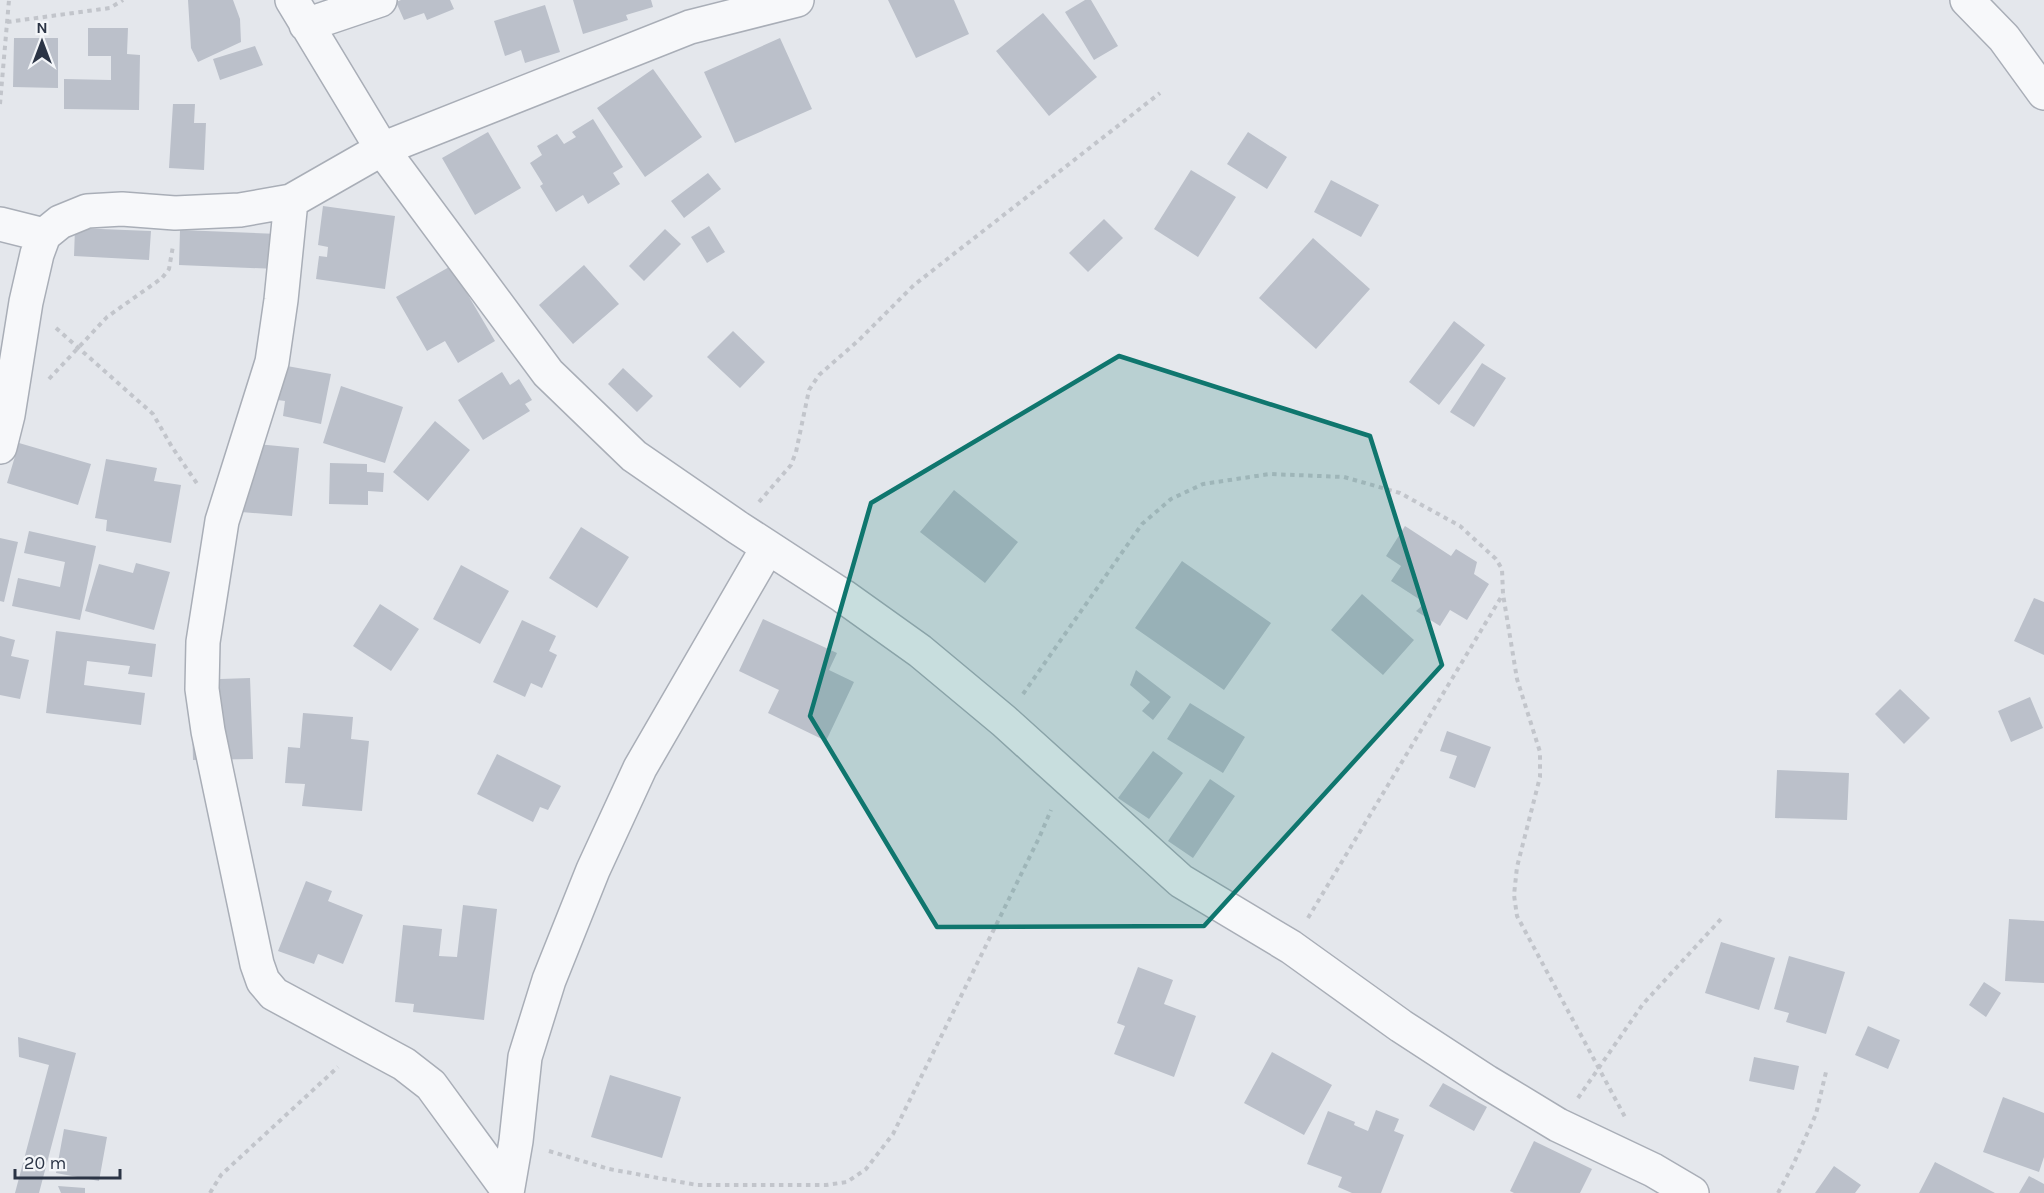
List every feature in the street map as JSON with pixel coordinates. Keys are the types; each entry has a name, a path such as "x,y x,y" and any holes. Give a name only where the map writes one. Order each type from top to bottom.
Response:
{"street":[{"path":"380,0 299,12 382,149 548,373 634,456 843,596 920,651 1004,721 1181,881 1291,947 1411,1032 1558,1125 1653,1170 1692,1193"},
{"path":"0,447 8,415 26,302 37,254 44,235 60,222 87,211 122,209 175,213 240,210 291,201 382,149 690,27 796,0"},
{"path":"1967,0 2004,38 2044,93"},
{"path":"291,201 272,362 222,521 203,642 202,689 208,731 257,964 263,981 274,994 404,1064 431,1085 507,1191"},
{"path":"3,226 44,235"},
{"path":"507,1191 516,1141 525,1057 549,980 593,870 640,768 768,547"}],"path":[{"path":"0,104 9,0"},
{"path":"7,22 110,8 123,0"},
{"path":"737,527 791,465 796,452 809,390 819,375 914,285 1160,93"},
{"path":"8,415 54,375 77,347 108,317 162,278 172,260 175,213"},
{"path":"26,302 153,414 172,447 222,521"},
{"path":"1004,721 1142,524 1171,499 1203,484 1270,474 1344,477 1400,493 1460,526 1496,559 1502,569 1503,594 1517,679 1540,752 1540,777 1517,867 1514,895 1517,916 1627,1120"},
{"path":"1291,947 1503,594"},
{"path":"516,1141 609,1169 698,1185 826,1185 848,1182 866,1169 893,1134 1040,838 1066,776"},
{"path":"1558,1125 1600,1069 1643,1004 1720,919"},
{"path":"210,1193 221,1175 365,1042"},
{"path":"1778,1193 1816,1114 1826,1072"}],"highlighted area":[{"path":"1119,356 1370,436 1442,665 1204,926 937,927 810,716 871,503"}],"building":[{"path":"188,0 233,0 240,19 241,42 198,62 191,48"},
{"path":"401,0 450,0 454,9 427,20 424,13 404,20 396,2"},
{"path":"573,0 651,0 653,7 626,15 628,20 583,34"},
{"path":"888,0 954,0 969,34 916,58"},
{"path":"1085,0 1091,0 1118,46 1094,60 1065,12"},
{"path":"545,5 560,52 525,63 521,50 505,56 494,21"},
{"path":"1043,13 1097,77 1049,116 996,51"},
{"path":"88,28 128,28 127,54 140,55 139,110 64,109 64,79 111,80 111,56 88,56"},
{"path":"14,38 58,38 58,88 13,87"},
{"path":"780,38 812,109 735,143 704,72"},
{"path":"255,46 263,65 220,80 213,59"},
{"path":"653,69 702,137 645,177 597,108"},
{"path":"173,104 195,104 194,123 206,123 204,170 169,168"},
{"path":"593,119 623,167 613,173 620,184 588,204 583,195 556,212 540,186 543,184 530,163 542,155 537,146 557,134 564,144 576,137 572,132"},
{"path":"488,132 521,188 475,215 442,158"},
{"path":"1248,132 1287,157 1267,189 1227,164"},
{"path":"1191,170 1236,197 1198,257 1154,229"},
{"path":"708,173 721,189 684,218 671,201"},
{"path":"1331,180 1379,205 1361,237 1314,212"},
{"path":"323,206 395,216 385,289 316,279 319,256 327,257 328,247 318,245"},
{"path":"1104,219 1123,238 1088,272 1069,253"},
{"path":"709,226 725,252 707,263 691,237"},
{"path":"75,228 151,231 149,260 74,256"},
{"path":"665,229 681,244 644,281 629,266"},
{"path":"180,230 278,234 277,269 179,265"},
{"path":"1313,238 1370,289 1316,349 1259,298"},
{"path":"584,265 619,304 573,344 539,305"},
{"path":"451,266 495,341 458,363 445,341 427,351 396,297"},
{"path":"1454,321 1485,345 1439,405 1409,382"},
{"path":"733,331 765,362 740,388 707,357"},
{"path":"1482,363 1506,378 1474,427 1450,412"},
{"path":"287,366 331,374 321,424 283,416 285,401 270,399 274,379 284,380"},
{"path":"623,368 653,396 637,412 608,384"},
{"path":"502,372 510,385 519,379 532,400 525,404 530,411 483,440 458,400"},
{"path":"341,386 403,407 385,463 323,443"},
{"path":"435,421 470,450 428,501 393,472"},
{"path":"236,442 299,448 292,516 229,511"},
{"path":"19,443 91,464 78,505 7,483"},
{"path":"106,459 157,468 154,481 181,485 171,543 106,531 107,520 95,518"},
{"path":"330,463 367,464 367,472 384,473 383,492 368,491 368,505 329,504"},
{"path":"954,490 1018,542 985,583 920,532"},
{"path":"1405,526 1451,556 1456,549 1477,562 1474,574 1489,584 1467,620 1450,610 1440,626 1416,611 1425,603 1391,581 1401,566 1386,556"},
{"path":"581,527 629,557 597,608 549,578"},
{"path":"29,531 96,546 80,620 12,606 18,578 60,587 65,562 24,553"},
{"path":"0,538 18,542 4,602 0,601"},
{"path":"1182,561 1271,623 1224,690 1135,628"},
{"path":"136,563 170,572 154,630 85,611 99,564 133,573"},
{"path":"461,565 509,591 480,644 433,619"},
{"path":"1362,594 1414,640 1383,675 1331,630"},
{"path":"2034,598 2044,602 2044,655 2014,641"},
{"path":"380,604 419,629 391,671 353,646"},
{"path":"763,619 837,653 829,670 854,682 826,741 768,713 779,690 739,671"},
{"path":"522,620 556,636 549,651 557,655 542,688 531,683 525,697 493,682"},
{"path":"56,631 156,644 152,677 128,674 130,666 87,661 84,685 145,693 141,725 46,713"},
{"path":"0,636 15,640 11,656 29,660 20,699 0,695"},
{"path":"1136,670 1171,697 1153,720 1142,711 1150,702 1130,685"},
{"path":"250,678 253,759 193,760 191,680"},
{"path":"1900,689 1930,718 1904,744 1875,714"},
{"path":"2030,697 2043,728 2011,742 1998,711"},
{"path":"1190,703 1245,737 1223,773 1167,739"},
{"path":"303,713 353,717 351,739 369,741 362,811 302,806 305,784 285,783 288,747 300,748"},
{"path":"1447,731 1491,747 1475,788 1449,778 1457,756 1440,751"},
{"path":"1153,751 1183,773 1149,819 1118,798"},
{"path":"497,754 561,786 548,810 540,807 533,822 477,794"},
{"path":"1777,770 1849,773 1847,820 1775,818"},
{"path":"1210,779 1235,796 1193,858 1168,841"},
{"path":"306,881 332,891 328,901 363,915 343,964 318,954 314,964 278,951"},
{"path":"463,905 497,909 484,1020 413,1012 414,1004 395,1002 403,925 442,929 439,956 457,957"},
{"path":"2009,919 2044,921 2044,983 2005,981"},
{"path":"1721,942 1775,958 1759,1010 1705,993"},
{"path":"1789,956 1845,972 1826,1034 1786,1022 1789,1013 1774,1009"},
{"path":"1138,967 1173,980 1164,1004 1196,1016 1174,1077 1114,1054 1125,1026 1117,1023"},
{"path":"1984,982 2001,993 1986,1017 1969,1005"},
{"path":"1868,1026 1900,1040 1888,1069 1855,1055"},
{"path":"18,1037 76,1053 39,1193 15,1193 49,1065 19,1057"},
{"path":"1272,1052 1332,1085 1304,1135 1244,1103"},
{"path":"1754,1057 1799,1066 1794,1090 1749,1081"},
{"path":"610,1075 681,1097 662,1158 591,1137"},
{"path":"1443,1083 1487,1107 1474,1131 1429,1106"},
{"path":"2003,1097 2044,1113 2044,1157 2039,1172 1983,1152"},
{"path":"1376,1110 1399,1119 1394,1131 1404,1135 1381,1193 1352,1193 1338,1187 1342,1177 1307,1164 1328,1111 1355,1122 1354,1125 1368,1131"},
{"path":"64,1129 107,1137 99,1181 56,1173"},
{"path":"1534,1141 1592,1169 1580,1193 1514,1193 1510,1191"},
{"path":"1935,1162 1995,1193 1919,1193"},
{"path":"1834,1166 1861,1185 1855,1193 1815,1193"},
{"path":"2029,1176 2044,1184 2044,1193 2019,1193"},
{"path":"58,1186 85,1188 85,1193 61,1193"}]}
